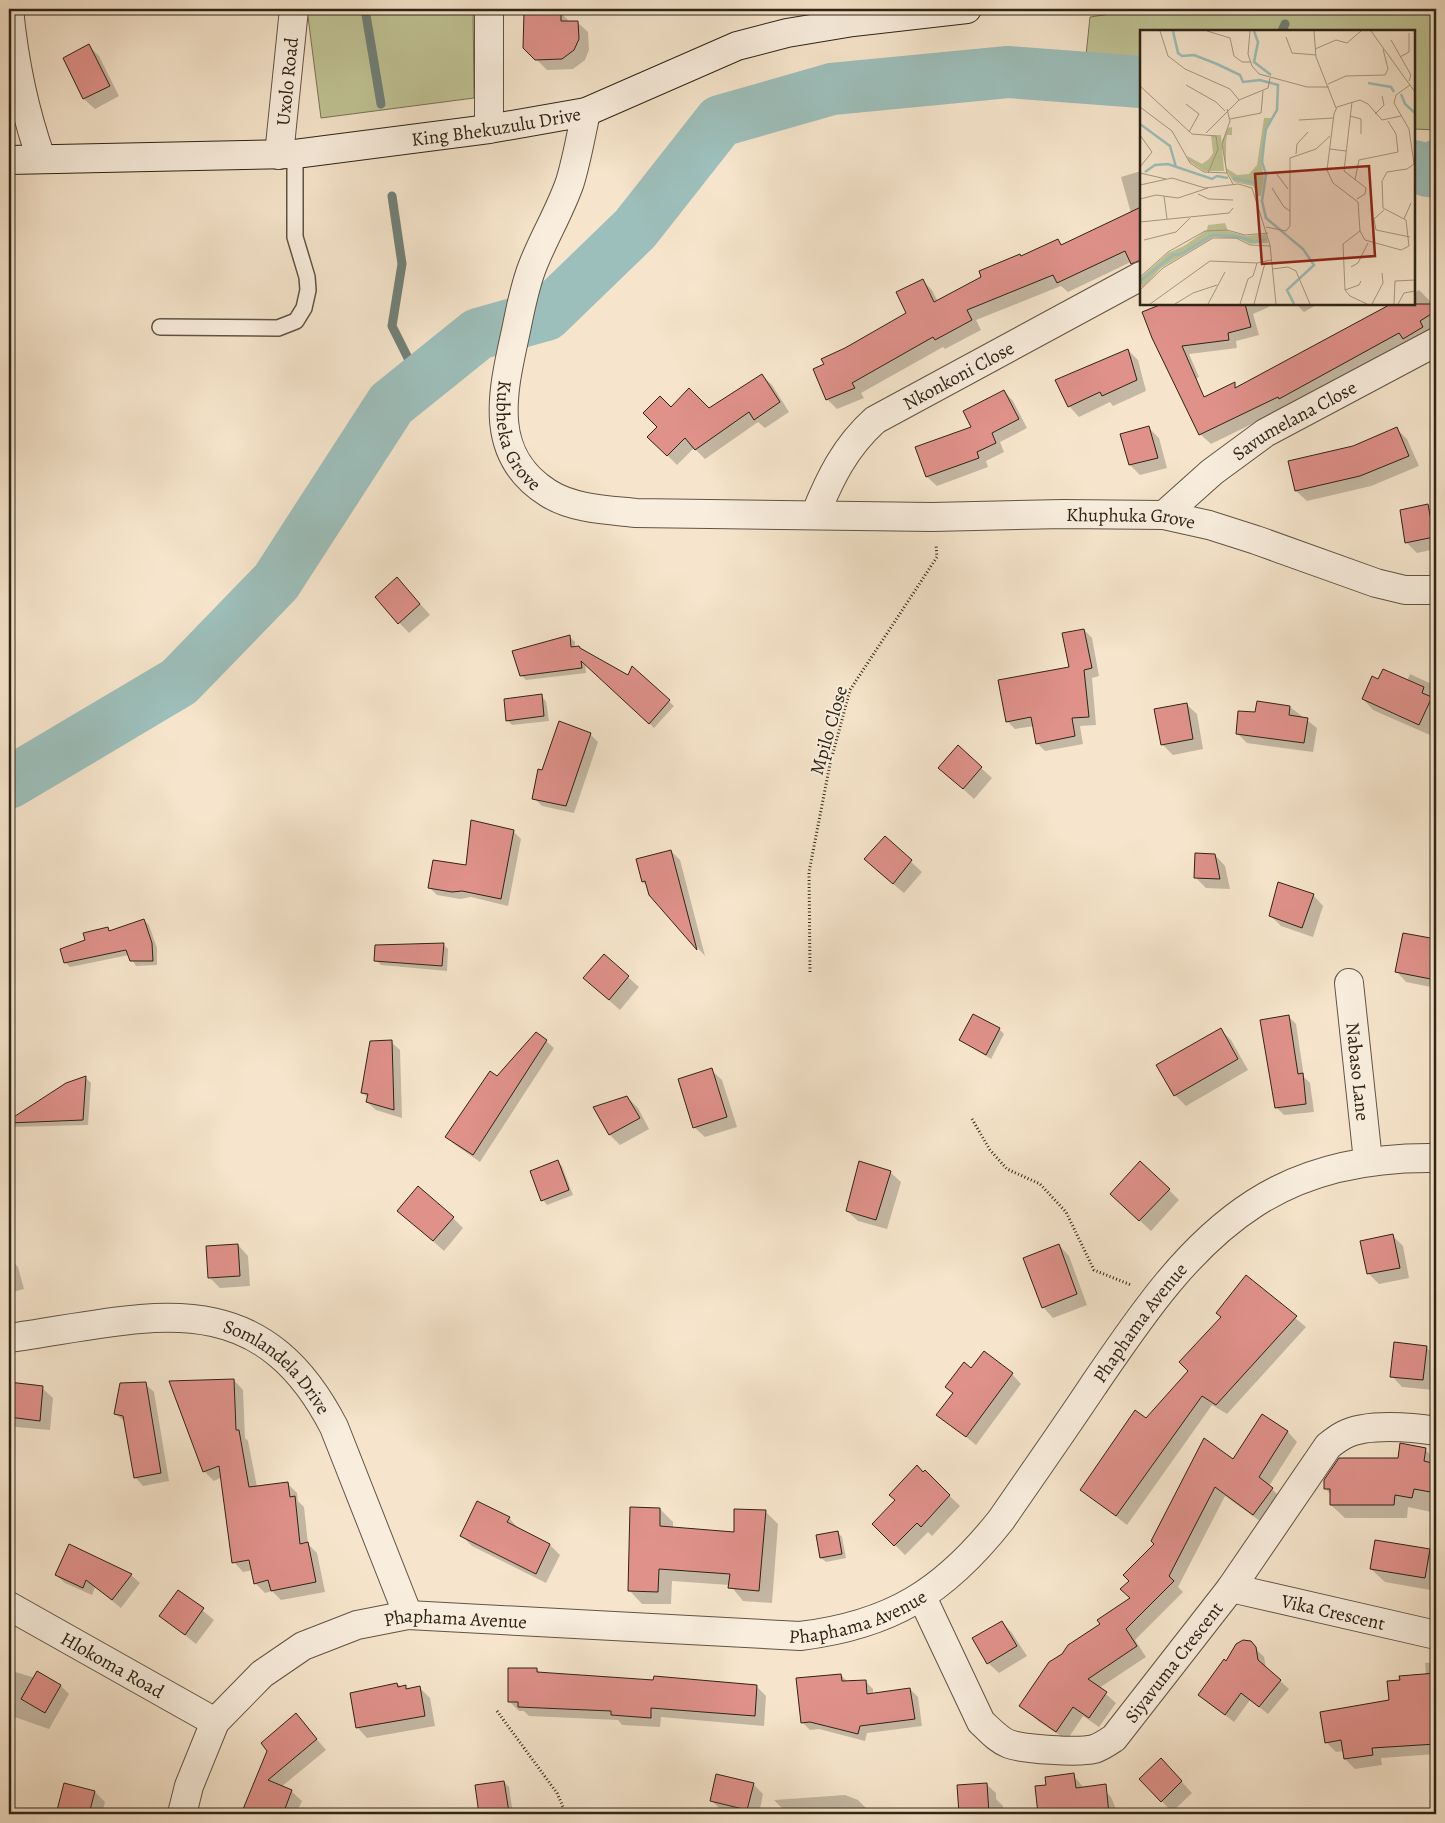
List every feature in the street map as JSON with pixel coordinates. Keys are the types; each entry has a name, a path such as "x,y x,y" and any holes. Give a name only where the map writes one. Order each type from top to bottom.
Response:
{"street":[{"path":"9,9 11,47 28,121 42,158"},
{"name":"Uxolo Road","path":"287,155 294,9"},
{"path":"489,9 489,129"},
{"name":"King Bhekuzulu Drive","path":"9,160 287,155 489,129 586,112 737,46 853,22 967,9"},
{"name":"Kubheka Grove","path":"586,112 570,182 532,266 510,354 502,419 508,446 518,464 531,479 549,493 576,504 636,513 815,515"},
{"name":"Nkonkoni Close","path":"815,515 829,479 842,457 857,436 875,420 1140,277"},
{"name":"Savumelana Close","path":"1164,515 1212,472 1265,434 1436,342"},
{"name":"Khuphuka Grove","path":"815,515 932,517 1063,514 1164,515 1237,534 1376,583 1405,590 1436,590"},
{"name":"Nabaso Lane","path":"1349,983 1368,1161"},
{"name":"Phaphama Avenue","path":"182,1814 189,1786 215,1722 262,1674 303,1646 357,1625 408,1616 800,1636 857,1626 885,1616 922,1597 960,1568 1001,1520 1140,1317 1215,1233 1255,1202 1290,1184 1321,1172 1368,1161 1436,1158"},
{"name":"Somlandela Drive","path":"9,1338 134,1320 173,1317 200,1318 226,1324 250,1334 273,1349 292,1366 319,1398 334,1427 408,1616"},
{"name":"Siyavuma Crescent","path":"922,1597 981,1722 1008,1744 1078,1751 1095,1749 1114,1738 1231,1588 1328,1446 1344,1434 1369,1429 1396,1427 1436,1430"},
{"name":"Vika Crescent","path":"1231,1588 1436,1635"},
{"name":"Hlokoma Road","path":"9,1606 215,1722"}],"lane":[{"path":"160,328 278,328 296,321 304,308 308,290 307,277 295,238 287,155"}],"path":[{"name":"Mpilo Close","path":"810,972 809,872 830,764 850,690 937,558 932,517"},
{"path":"972,1119 990,1150 1007,1169 1040,1184 1066,1212 1094,1270 1131,1284 1140,1317"},
{"path":"498,1711 556,1793 566,1814"}],"green space":[{"path":"307,9 473,9 474,98 321,118"},
{"path":"1144,9 1436,9 1436,130 1415,129 1415,30 1140,30 1140,68 1085,65 1090,17"}],"building":[{"path":"561,11 561,21 578,21 579,39 574,50 562,59 535,60 523,48 524,12"},
{"path":"89,44 110,86 83,99 63,58"},
{"path":"1140,207 1140,260 1131,264 1125,251 1057,283 1053,275 967,310 972,320 935,340 933,337 852,383 855,388 826,400 813,369 824,364 821,359 845,348 906,313 896,292 923,279 934,302 981,277 979,271 1020,254 1021,256 1058,239 1061,245"},
{"path":"1436,304 1436,311 1420,321 1423,327 1403,339 1399,333 1279,399 1278,397 1199,435 1152,338 1142,312 1160,305 1245,305 1251,327 1228,333 1229,340 1182,346 1204,397 1235,382 1235,388 1389,305"},
{"path":"1128,349 1137,380 1102,396 1100,392 1068,407 1055,380"},
{"path":"762,374 780,402 754,420 749,412 695,450 685,438 667,456 647,437 657,427 643,413 660,396 671,407 689,388 709,408"},
{"path":"1004,390 1019,419 992,433 996,443 977,452 979,458 926,477 915,447 971,427 963,411"},
{"path":"1149,426 1158,458 1129,465 1120,434"},
{"path":"1397,427 1409,456 1360,476 1295,491 1288,461 1353,446"},
{"path":"1428,504 1434,537 1405,543 1400,510"},
{"path":"397,577 420,604 398,624 375,597"},
{"path":"1084,629 1092,668 1084,670 1089,717 1072,718 1075,736 1036,744 1031,717 1006,722 998,680 1069,667 1062,633"},
{"path":"570,635 571,647 579,646 628,675 632,666 670,700 649,724 581,661 582,668 520,676 512,651"},
{"path":"1383,669 1424,687 1422,693 1432,697 1419,725 1362,699 1372,676 1378,679"},
{"path":"542,694 544,716 506,721 504,699"},
{"path":"1257,701 1290,706 1289,715 1308,718 1304,743 1236,734 1238,711 1255,712"},
{"path":"1187,703 1193,739 1161,745 1154,709"},
{"path":"559,721 591,733 566,806 532,799 538,769 542,770"},
{"path":"958,745 982,767 963,789 938,768"},
{"path":"471,820 514,830 501,899 462,891 452,892 428,888 433,860 466,865"},
{"path":"885,836 912,860 893,884 864,859"},
{"path":"671,850 697,950 649,895 645,881 642,882 636,859"},
{"path":"1195,853 1215,854 1220,879 1194,878"},
{"path":"1278,882 1314,894 1302,928 1269,916"},
{"path":"144,919 152,943 153,961 130,961 126,950 64,963 60,949 85,940 83,933 108,927 109,931"},
{"path":"1403,933 1436,939 1436,980 1395,972"},
{"path":"444,943 442,966 374,961 375,945"},
{"path":"604,954 629,976 609,1000 583,978"},
{"path":"973,1014 1000,1028 986,1055 959,1040"},
{"path":"1289,1015 1298,1074 1303,1073 1306,1104 1275,1108 1260,1020"},
{"path":"1221,1028 1238,1059 1174,1096 1156,1065"},
{"path":"536,1032 547,1040 473,1155 445,1137 490,1071 497,1076"},
{"path":"392,1040 394,1110 366,1102 368,1094 361,1093 370,1041"},
{"path":"712,1068 727,1117 693,1128 678,1079"},
{"path":"86,1076 83,1120 9,1123 9,1120 66,1083"},
{"path":"627,1096 640,1118 609,1135 593,1107"},
{"path":"558,1160 569,1190 541,1201 530,1171"},
{"path":"859,1161 891,1171 876,1220 846,1211"},
{"path":"1140,1161 1170,1189 1139,1221 1110,1194"},
{"path":"418,1186 454,1217 433,1241 397,1211"},
{"path":"1393,1234 1400,1268 1367,1274 1360,1241"},
{"path":"238,1244 240,1276 208,1278 206,1246"},
{"path":"1059,1244 1077,1294 1042,1308 1023,1258"},
{"path":"1246,1275 1297,1316 1216,1405 1202,1396 1116,1516 1080,1490 1135,1410 1146,1418 1188,1371 1179,1362 1221,1317 1216,1313"},
{"path":"1394,1342 1427,1346 1423,1380 1390,1377"},
{"path":"984,1351 1013,1373 966,1437 936,1415 953,1393 945,1387 964,1362 971,1368"},
{"path":"234,1379 236,1430 239,1430 249,1487 288,1482 290,1497 295,1496 300,1544 308,1542 316,1582 271,1591 268,1580 254,1584 249,1560 232,1563 219,1466 203,1472 169,1381"},
{"path":"9,1382 43,1386 40,1421 9,1417"},
{"path":"146,1382 161,1473 134,1478 123,1416 114,1414 120,1383"},
{"path":"1262,1414 1288,1431 1259,1477 1273,1488 1253,1515 1215,1487 1169,1576 1174,1581 1126,1629 1137,1646 1088,1679 1107,1692 1089,1718 1073,1707 1056,1732 1019,1706 1049,1662 1062,1654 1068,1645 1100,1624 1097,1620 1130,1598 1120,1589 1129,1581 1123,1575 1154,1544 1151,1541 1204,1438 1233,1459"},
{"path":"1400,1443 1426,1448 1424,1461 1436,1464 1436,1493 1414,1489 1412,1498 1395,1495 1394,1505 1330,1505 1330,1489 1324,1489 1324,1480 1339,1458 1398,1458"},
{"path":"917,1465 923,1472 925,1470 950,1495 921,1527 917,1523 894,1546 872,1524 895,1500 889,1495"},
{"path":"477,1501 510,1517 507,1522 550,1544 536,1574 460,1536"},
{"path":"630,1507 660,1508 660,1526 734,1532 734,1509 766,1510 759,1591 728,1588 730,1574 659,1569 658,1592 628,1591"},
{"path":"838,1531 842,1554 820,1558 816,1535"},
{"path":"1375,1540 1430,1549 1425,1578 1370,1569"},
{"path":"69,1544 132,1574 112,1600 86,1580 83,1588 55,1575"},
{"path":"178,1590 204,1608 185,1635 159,1616"},
{"path":"1002,1621 1017,1646 987,1664 972,1638"},
{"path":"1243,1640 1251,1641 1256,1647 1258,1660 1281,1680 1259,1707 1241,1693 1225,1715 1198,1695 1224,1659 1226,1661 1236,1644"},
{"path":"508,1668 537,1668 537,1672 653,1680 654,1676 757,1685 755,1716 651,1708 651,1718 611,1715 611,1711 518,1707 518,1702 508,1702"},
{"path":"37,1671 61,1685 45,1713 21,1699"},
{"path":"1436,1673 1436,1744 1372,1748 1373,1755 1344,1759 1341,1740 1325,1743 1320,1712 1389,1700 1387,1681 1400,1680 1399,1676"},
{"path":"841,1674 842,1681 866,1680 867,1694 910,1688 915,1719 860,1726 858,1734 810,1722 801,1723 796,1678"},
{"path":"397,1683 398,1687 406,1685 406,1689 420,1686 425,1716 356,1728 350,1693"},
{"path":"296,1713 317,1739 268,1780 292,1790 283,1814 241,1814 267,1751 261,1743"},
{"path":"1161,1758 1182,1781 1161,1802 1139,1779"},
{"path":"1074,1773 1076,1788 1106,1784 1109,1814 1038,1814 1035,1786 1046,1785 1045,1777"},
{"path":"716,1774 754,1783 747,1810 710,1801"},
{"path":"504,1781 509,1812 479,1814 475,1785"},
{"path":"64,1783 95,1791 89,1814 56,1814"},
{"path":"987,1783 989,1814 959,1814 957,1785"}],"waterway":[{"path":"365,9 381,104"},
{"path":"1282,30 1285,24"},
{"path":"9,783 179,682 276,582 391,404 478,334 546,315 635,229 720,121 832,89 1008,72 1140,82"},
{"path":"1415,166 1428,171 1436,166"},
{"path":"392,196 402,264 392,326 420,382"}]}
